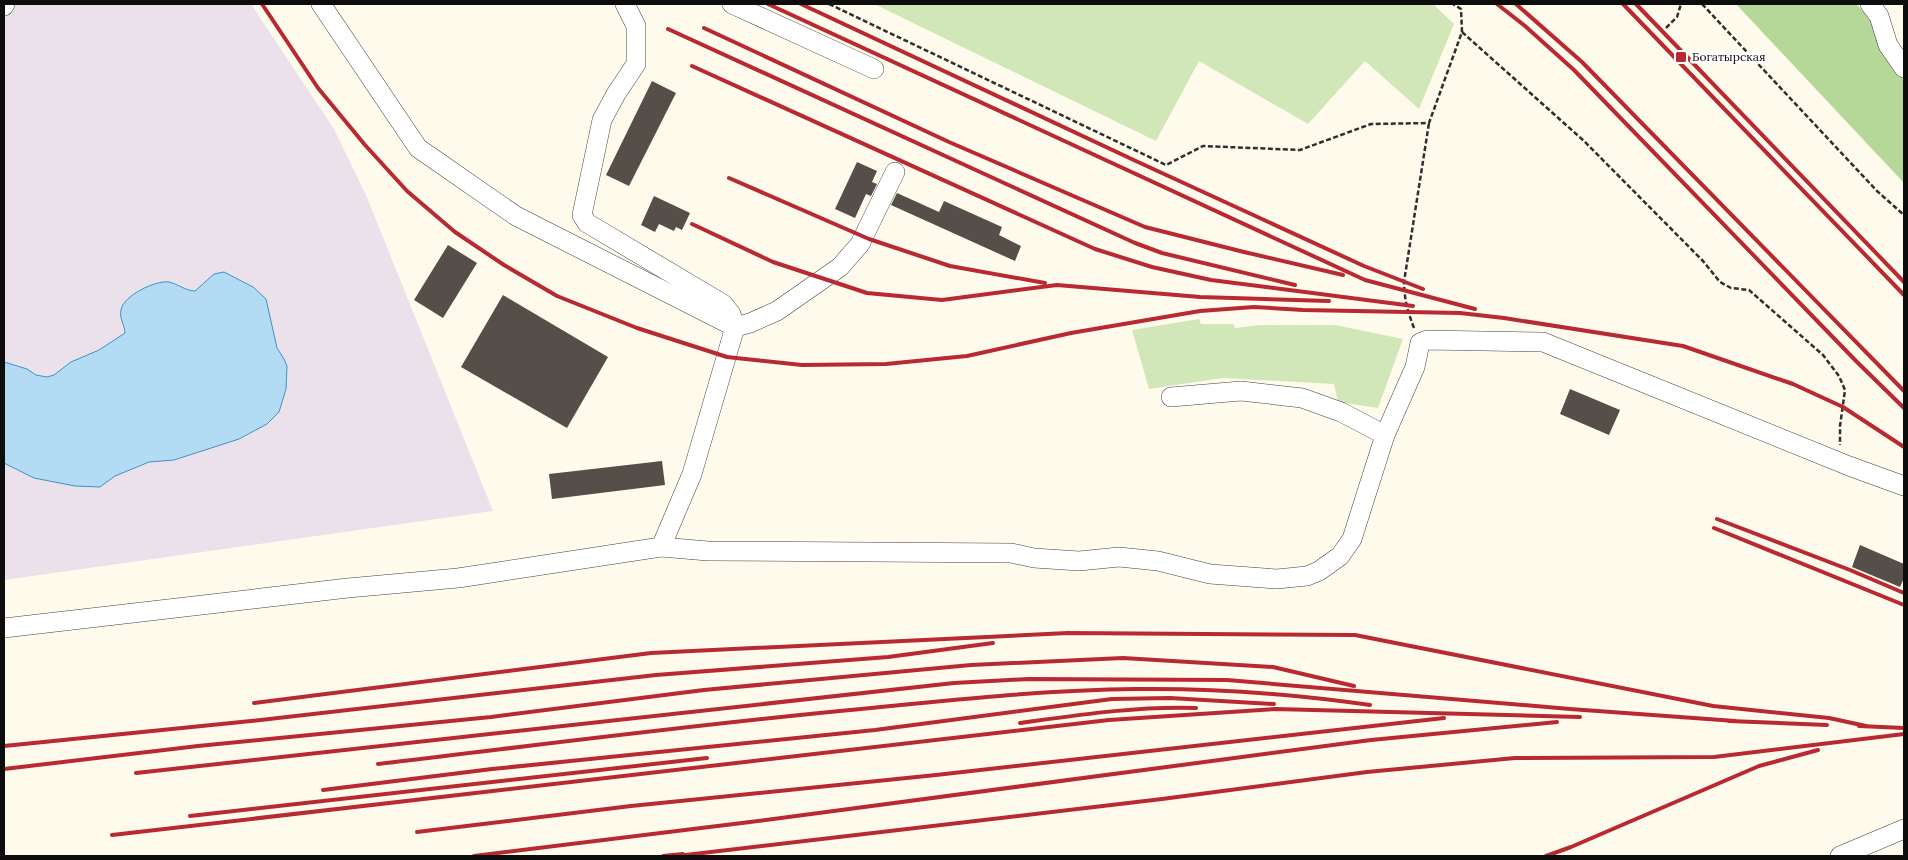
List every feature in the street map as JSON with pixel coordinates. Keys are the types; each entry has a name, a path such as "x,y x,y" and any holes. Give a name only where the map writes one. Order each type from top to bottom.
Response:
{"street":[{"path":"321,4 418,148 516,216 735,327 750,323 777,311 840,267 860,244 895,172"},
{"path":"625,4 636,26 636,64 616,94 602,120 582,215 587,223 723,304 731,314 735,327 692,474 660,547"},
{"path":"732,4 874,69"},
{"path":"1870,4 1878,16 1888,45 1904,68"},
{"path":"4,628 348,588 458,578 660,547 708,551 1011,553 1034,558 1079,561 1119,557 1158,561 1210,574 1277,579 1307,576 1319,571 1340,556 1348,547 1385,435 1415,367 1420,343 1427,340 1543,342 1849,466 1904,486"},
{"path":"1170,397 1241,391 1302,398 1341,412 1385,435"},
{"path":"1840,856 1904,829"}],"path":[{"path":"829,4 1166,165 1203,146 1300,150 1371,124 1429,122"},
{"path":"1420,343 1408,312 1404,290 1429,122 1462,32 1461,9 1453,4"},
{"path":"1666,28 1677,17 1681,4"},
{"path":"1702,4 1877,191 1904,215"},
{"path":"1462,32 1584,141 1703,261 1720,282 1731,288 1749,290 1823,356 1839,376 1845,390 1840,426 1840,447 1849,466"}],"shaded area":[{"path":"4,4 251,4 334,129 366,195 493,511 4,580"}],"green space":[{"path":"874,4 1433,4 1454,24 1419,109 1365,61 1308,124 1199,61 1156,141"},
{"path":"1736,4 1856,4 1889,37 1904,58 1904,183"},
{"path":"1199,319 1201,324 1233,324 1235,328 1260,325 1335,325 1403,339 1378,408 1338,402 1334,384 1223,378 1149,389 1132,330"}],"water":[{"path":"224,272 253,287 266,299 277,348 287,366 286,389 279,412 267,424 239,439 174,460 149,462 115,476 100,487 75,486 34,478 4,463 4,362 27,369 36,375 47,377 54,375 71,362 99,350 125,333 121,310 127,299 133,294 148,286 163,282 169,282 195,291 214,274"}],"building":[{"path":"652,81 676,93 629,186 606,175"},
{"path":"857,162 877,171 872,182 877,184 871,196 866,194 855,218 835,209"},
{"path":"897,193 939,212 944,201 1002,227 999,235 1021,246 1015,261 891,205"},
{"path":"654,196 690,213 682,230 676,227 674,231 659,224 655,232 641,225"},
{"path":"448,245 477,263 443,318 414,300"},
{"path":"503,295 608,357 567,428 461,367"},
{"path":"1570,389 1620,410 1609,435 1560,414"},
{"path":"662,461 665,485 552,499 549,474"},
{"path":"1860,545 1904,564 1904,578 1900,587 1852,567"}],"railway":[{"path":"262,4 318,88 365,145 407,191 455,232 504,265 557,296 637,328 727,357 802,365 886,364 967,356 1071,333 1200,311 1254,307 1303,310 1460,313 1683,346 1793,384 1843,407 1904,447"},
{"path":"768,4 1365,280 1475,309"},
{"path":"801,4 1364,266 1423,289"},
{"path":"1497,4 1525,26 1574,70 1856,361 1904,408"},
{"path":"1516,4 1582,62 1904,391"},
{"path":"1623,4 1904,295"},
{"path":"1636,4 1904,282"},
{"path":"704,28 949,142 1145,227 1343,275"},
{"path":"668,29 1135,243 1162,253 1295,285"},
{"path":"692,66 1095,249 1152,267 1211,280 1413,306"},
{"path":"729,178 869,239 950,266 1045,283"},
{"path":"692,224 773,262 867,293 942,300 1057,285 1200,297 1329,301"},
{"path":"1717,519 1850,570 1904,593"},
{"path":"1714,528 1904,605"},
{"path":"254,703 651,653 1068,633 1355,635 1713,706 1829,718 1866,726"},
{"path":"4,746 251,721 656,675 888,657 993,643"},
{"path":"4,769 198,746 491,717 704,690 971,665 1123,658 1273,667 1354,686"},
{"path":"136,773 954,683 1028,679 1227,680 1735,721"},
{"path":"378,764 740,721 1033,693 1136,689 1224,691 1283,695 1370,705"},
{"path":"323,790 492,769 875,730 1112,699 1170,698 1274,704"},
{"path":"1020,723 1152,708 1196,708"},
{"path":"112,835 1109,720 1275,709 1580,717"},
{"path":"417,832 631,806 936,775 1444,718"},
{"path":"1729,721 1827,725"},
{"path":"474,856 750,822 1371,740 1557,722"},
{"path":"1859,726 1904,728"},
{"path":"677,856 1162,799 1367,772 1515,758 1714,757 1904,734"},
{"path":"1546,856 1759,766 1818,750"},
{"path":"190,816 707,758"},
{"path":"663,856 683,854"}],"place":[{"name":"Богатырская","path":"1681,57"}]}
